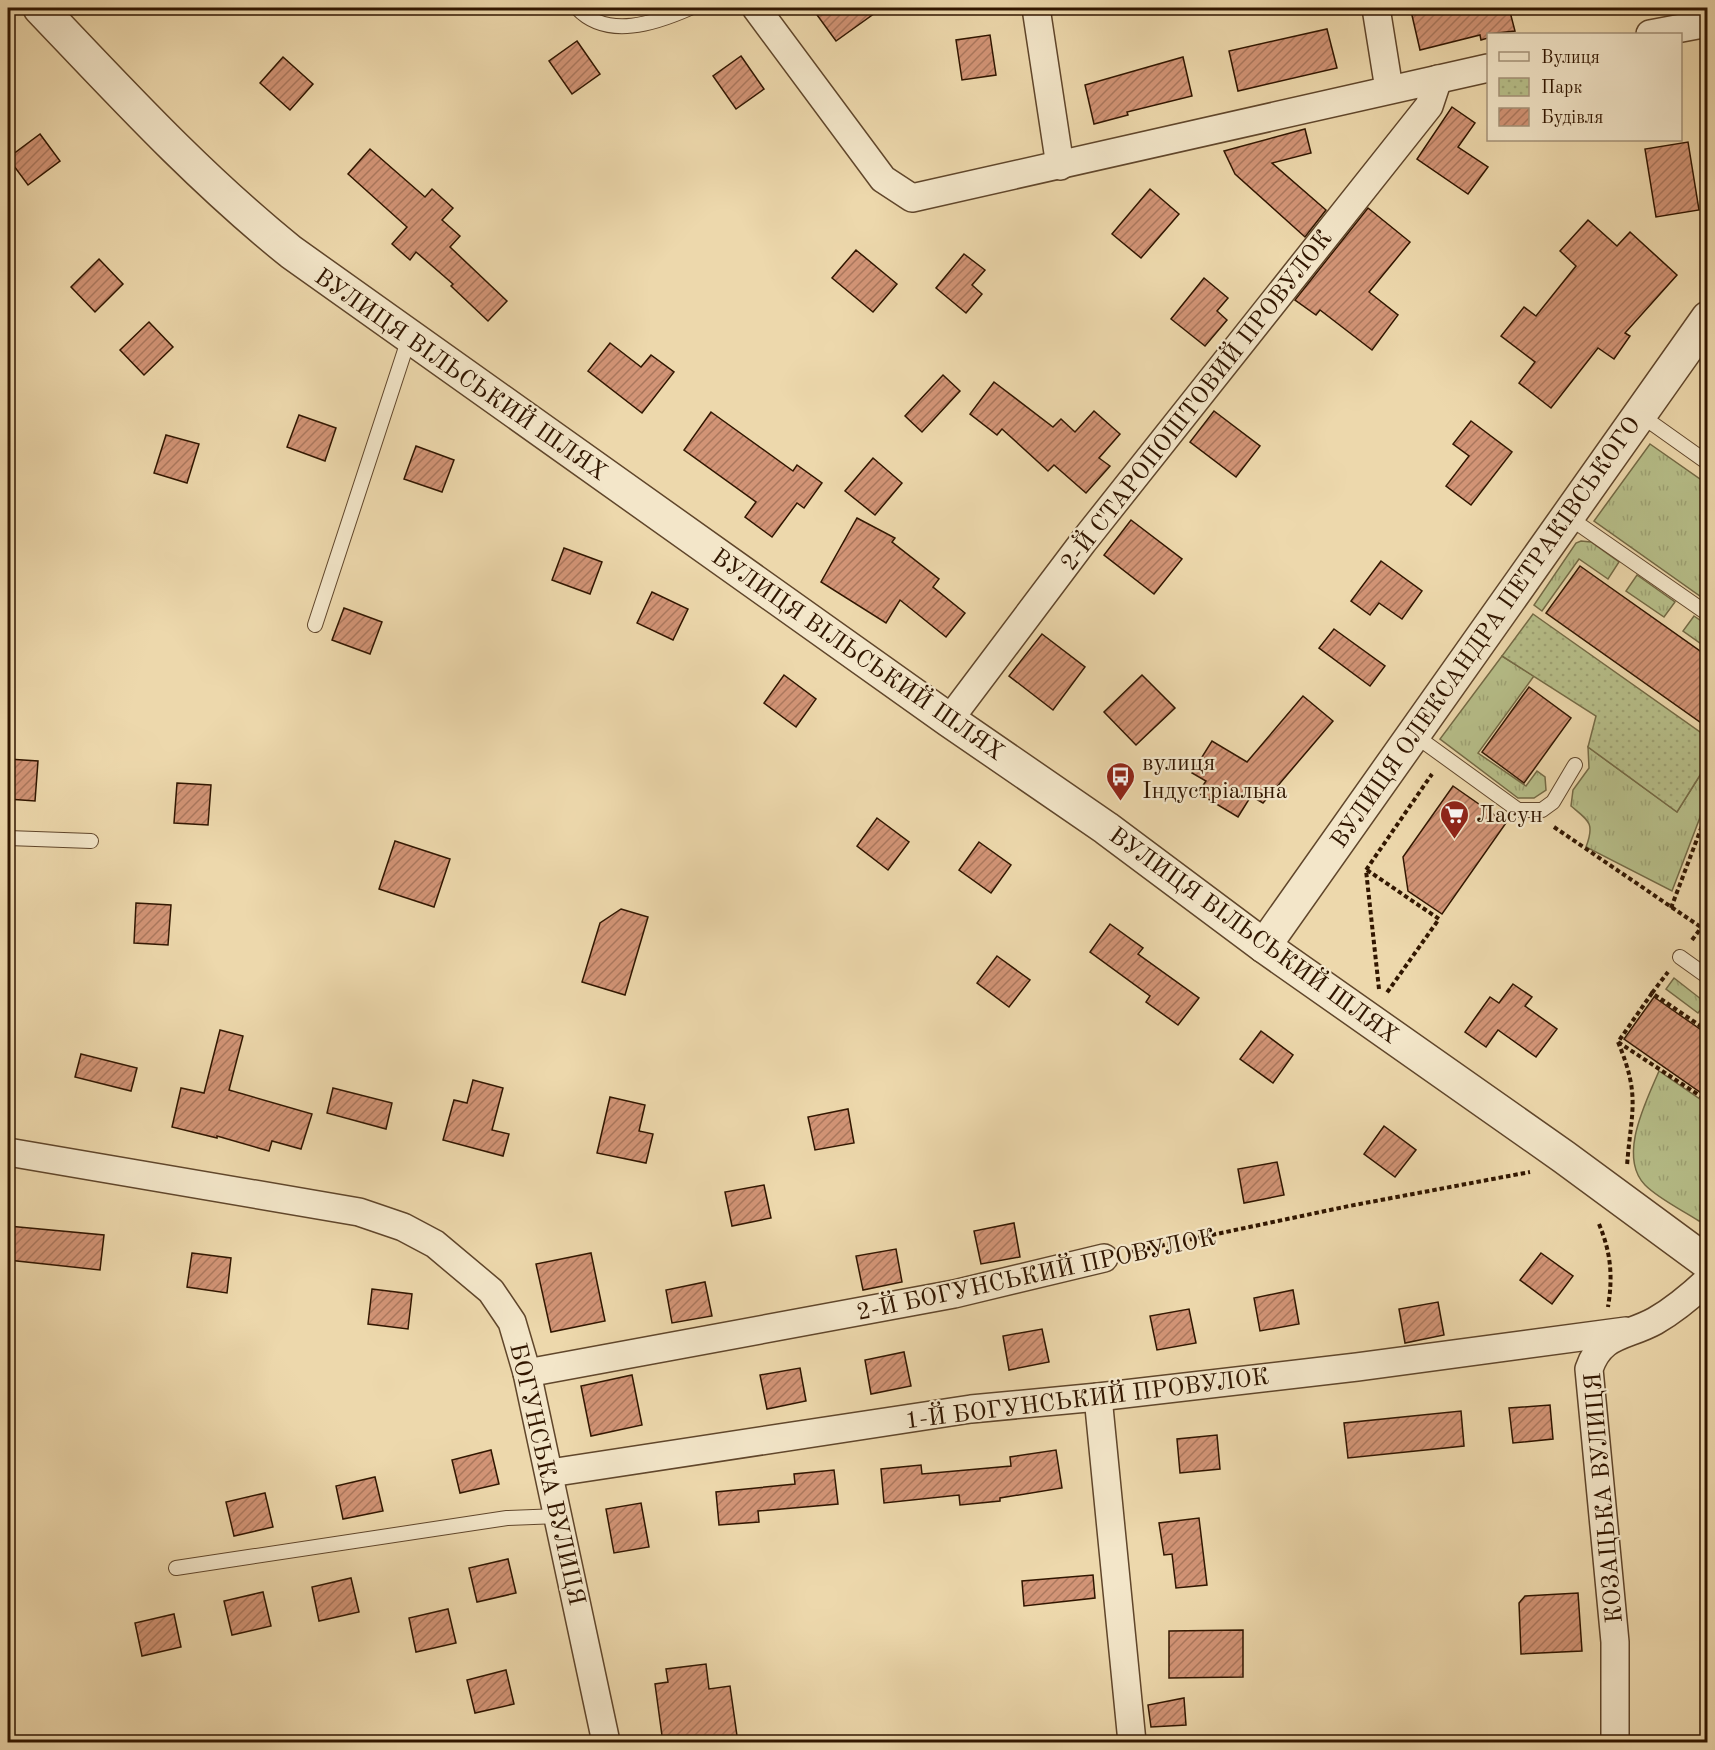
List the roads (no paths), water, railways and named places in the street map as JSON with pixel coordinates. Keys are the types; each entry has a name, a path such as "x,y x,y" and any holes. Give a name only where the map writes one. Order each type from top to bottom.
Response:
{"street":[{"name":"ВУЛИЦЯ ВІЛЬСЬКИЙ ШЛЯХ","path":"40,8 170,146 217,191 291,252 949,720 1106,828 1264,946 1564,1157 1707,1263"},
{"path":"756,8 884,179 912,198 1487,68"},
{"path":"1035,8 1060,166"},
{"path":"1376,8 1389,89"},
{"path":"1655,33 1707,22"},
{"name":"2-Й СТАРОПОШТОВИЙ ПРОВУЛОК","path":"949,720 1083,542 1429,106 1438,79"},
{"name":"ВУЛИЦЯ ОЛЕКСАНДРА ПЕТРАКІВСЬКОГО","path":"1264,946 1707,318"},
{"name":"БОГУНСЬКА ВУЛИЦЯ","path":"8,1152 359,1212 403,1227 435,1244 491,1291 512,1322 527,1373 606,1743"},
{"name":"2-Й БОГУНСЬКИЙ ПРОВУЛОК","path":"527,1373 954,1294 1104,1258"},
{"name":"КОЗАЦЬКА ВУЛИЦЯ","path":"1615,1743 1615,1642 1589,1369 1594,1355 1604,1344 1626,1331 1653,1322 1707,1280"},
{"name":"1-Й БОГУНСЬКИЙ ПРОВУЛОК","path":"550,1473 971,1408 1098,1397 1357,1367 1626,1331"},
{"path":"1098,1397 1132,1743"}],"lane":[{"path":"577,8 588,20 617,26 658,21 690,8"},
{"path":"315,625 409,338"},
{"path":"1639,414 1707,463"},
{"path":"1566,516 1707,614"},
{"path":"1413,734 1518,810 1531,812 1542,810 1553,802 1575,765"},
{"path":"8,838 91,841"},
{"path":"1680,957 1707,977"},
{"path":"176,1568 507,1518 559,1516"}],"place":[{"name":"вулиця Індустріальна","path":"1121,802"},
{"name":"Ласун","path":"1455,840"}]}
